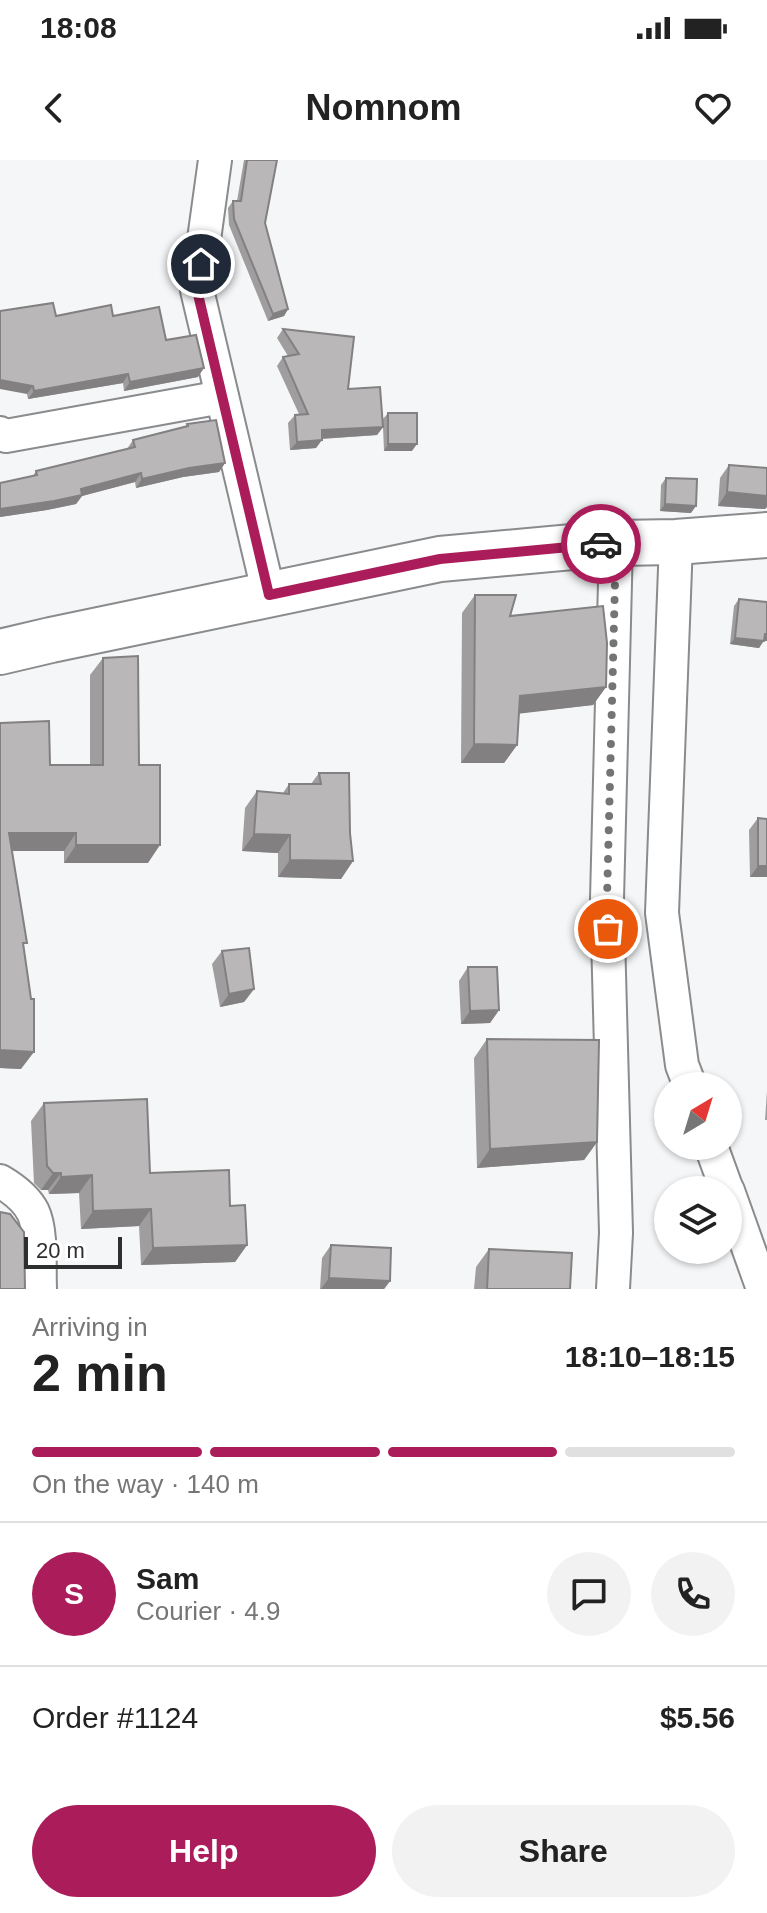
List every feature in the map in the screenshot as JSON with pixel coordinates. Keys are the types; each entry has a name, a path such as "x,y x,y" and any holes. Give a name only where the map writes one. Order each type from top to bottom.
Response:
{"main road":[{"path":"0,652 440,559 616,543 767,535"}],"street":[{"path":"215,160 197,290 269,595"},
{"path":"0,433 6,436 222,397"},
{"path":"676,542 662,913 685,1072"},
{"path":"613,1289 616,1233 607,899 616,543"},
{"path":"0,1181 23,1198 33,1212 40,1289"},
{"path":"742,1230 763,1289"}],"building":[{"path":"247,160 277,160 265,223 288,309 273,314 234,219 233,201 241,201"},
{"path":"53,303 56,316 111,305 113,316 159,307 166,340 196,335 204,368 130,382 128,374 34,391 33,386 0,380 0,311"},
{"path":"283,329 354,337 348,389 380,387 383,427 322,430 322,440 297,442 295,415 308,414 283,357 299,354"},
{"path":"388,413 417,413 417,444 388,444"},
{"path":"216,420 225,463 142,479 141,473 81,489 82,495 0,509 0,483 135,447 133,440 187,424"},
{"path":"729,465 767,468 767,496 727,492"},
{"path":"666,478 697,479 696,506 665,504"},
{"path":"475,595 516,595 510,616 603,606 607,643 606,687 520,696 517,745 474,744"},
{"path":"739,599 767,602 767,634 764,641 735,638"},
{"path":"138,656 139,765 160,765 160,845 76,845 76,833 9,833 27,943 23,943 31,999 34,999 34,1052 0,1050 0,723 49,721 50,765 103,765 103,658"},
{"path":"319,773 349,773 353,861 290,860 290,835 254,834 257,791 289,794 289,784 321,784"},
{"path":"758,818 767,819 767,866 758,866"},
{"path":"249,948 254,989 229,994 222,951"},
{"path":"468,967 497,967 499,1010 470,1011"},
{"path":"487,1039 599,1040 597,1142 490,1149"},
{"path":"147,1099 150,1173 229,1170 230,1206 245,1205 247,1245 153,1248 151,1209 93,1211 92,1175 61,1177 61,1173 53,1173 47,1166 44,1103"},
{"path":"0,1212 10,1214 24,1232 25,1289 0,1289"},
{"path":"331,1245 391,1248 390,1281 329,1278"},
{"path":"489,1249 572,1253 570,1289 487,1289"}],"way so far":[{"path":"601,544 616,543 608,929"}],"route":[{"path":"201,264 197,290 269,595 440,559 601,544"}]}
